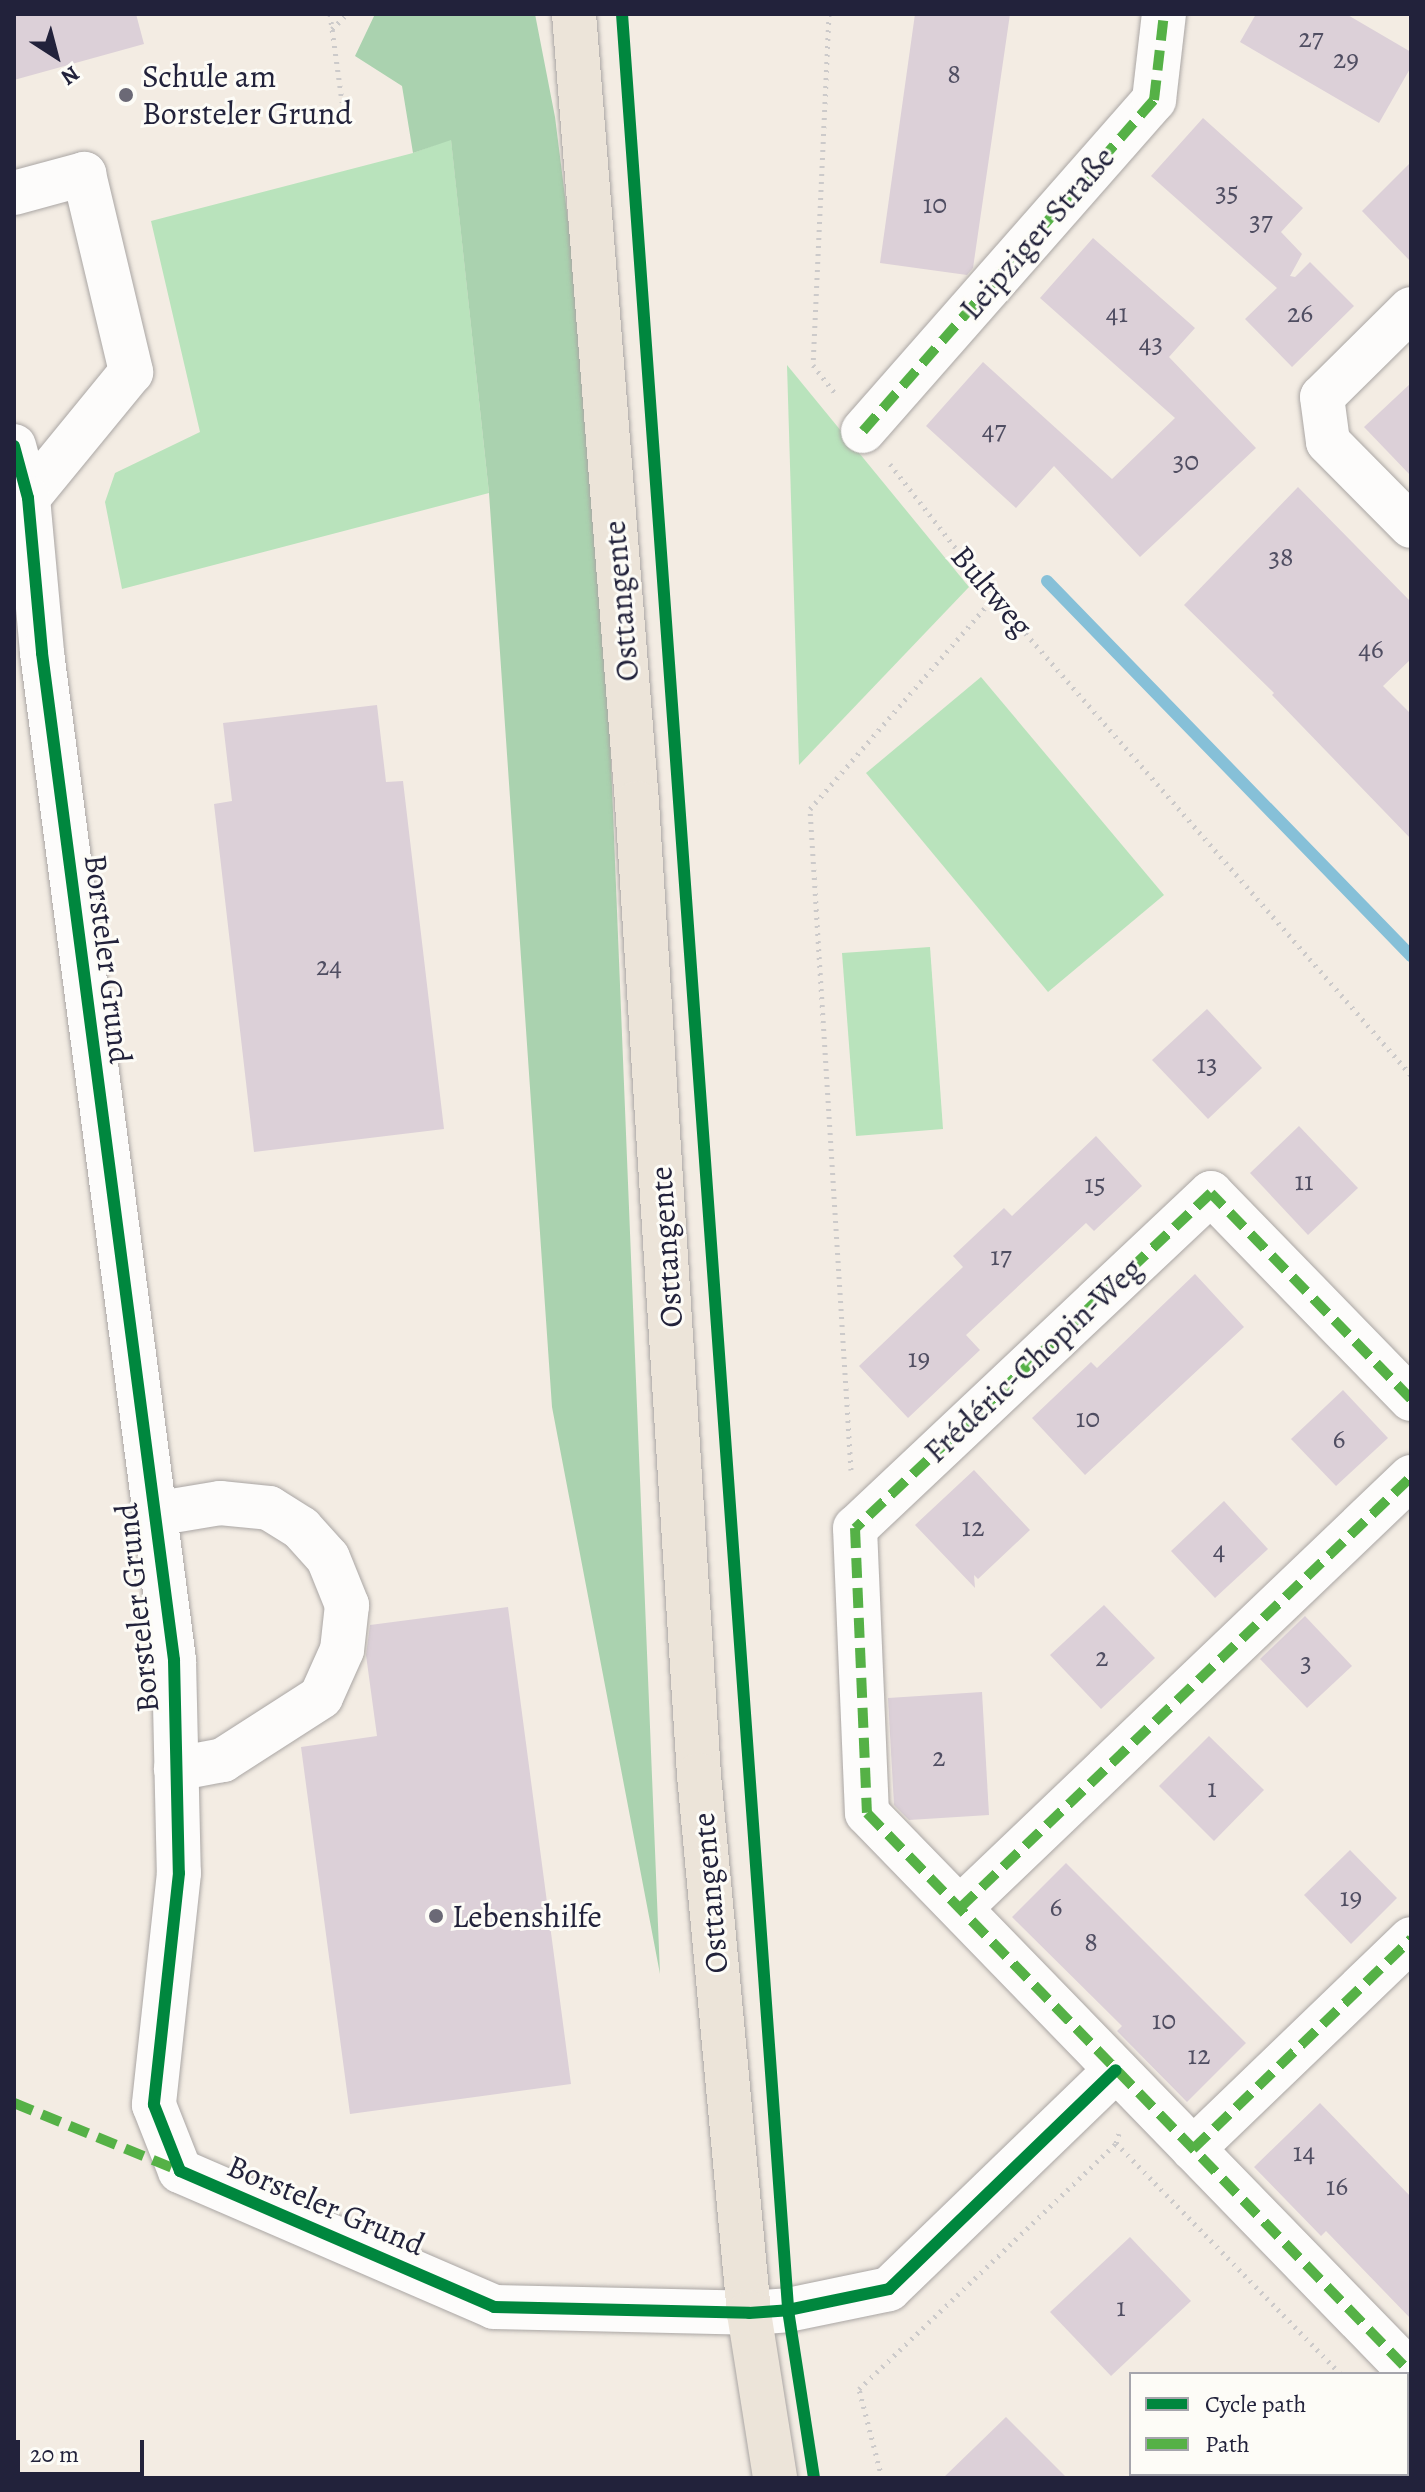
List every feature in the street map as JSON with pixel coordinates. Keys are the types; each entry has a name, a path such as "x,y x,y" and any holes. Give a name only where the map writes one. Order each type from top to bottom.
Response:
{"main road":[{"name":"Osttangente","path":"574,14 637,803 699,1775 749,2313 775,2478"}],"street":[{"name":"Leipziger Straße","path":"863,431 1154,100 1164,14"},
{"path":"14,193 84,174 131,372 28,498"},
{"path":"1411,309 1322,397 1328,442 1411,526"},
{"name":"Borsteler Grund","path":"14,446 28,498 42,653 174,1660 179,1873 154,2105 180,2171 494,2307 749,2313 788,2310 889,2289 1124,2078"},
{"name":"Frédéric-Chopin-Weg","path":"855,1528 1211,1193 1411,1399"},
{"path":"960,1908 1411,1477"},
{"path":"154,1514 220,1503 269,1508 301,1528 328,1558 347,1605 342,1650 321,1697 223,1760 176,1769"},
{"path":"855,1528 867,1813 1411,2373"},
{"path":"1193,2149 1411,1939"}],"path":[{"path":"330,14 342,102"},
{"path":"332,29 347,14"},
{"path":"855,1528 810,809 994,597"},
{"path":"882,2478 859,2389 1116,2143 1124,2078"},
{"path":"1116,2143 1339,2372"}],"green space":[{"path":"375,14 535,14 555,117 599,466 660,1974 552,1407 489,493 451,140 413,153 402,86 355,56"},
{"path":"451,139 489,493 122,589 105,502 115,473 200,432 151,221 413,153"},
{"path":"787,365 969,587 799,765"},
{"path":"981,677 1164,895 1048,992 866,773"},
{"path":"930,947 943,1129 856,1136 842,953"}],"building":[{"path":"14,14 136,14 144,44 14,80"},
{"path":"915,14 1010,14 973,268 967,275 880,263"},
{"path":"1256,14 1346,14 1411,52 1411,67 1379,123 1240,42"},
{"path":"1203,118 1303,208 1281,232 1302,254 1290,276 1295,277 1310,262 1354,306 1292,367 1245,319 1277,288 1151,176"},
{"path":"1411,162 1411,262 1362,211"},
{"path":"1093,238 1195,328 1169,357 1256,448 1140,557 1054,466 1016,508 926,426 983,362 1112,479 1175,418 1040,298"},
{"path":"1411,383 1411,476 1364,427"},
{"path":"1298,487 1411,602 1411,659 1383,686 1411,714 1411,839 1272,695 1274,693 1184,605"},
{"path":"377,705 386,782 403,781 444,1129 254,1152 214,804 232,801 223,723"},
{"path":"1207,1009 1262,1068 1208,1119 1152,1060"},
{"path":"1299,1126 1358,1188 1308,1235 1250,1173"},
{"path":"1096,1136 1142,1186 1094,1231 1086,1223 966,1335 980,1350 908,1418 859,1366 963,1267 953,1256 1004,1208 1012,1216"},
{"path":"1195,1274 1244,1327 1085,1475 1032,1418 1091,1362 1097,1368"},
{"path":"1343,1390 1388,1438 1336,1486 1291,1439"},
{"path":"974,1470 1030,1530 978,1579 974,1575 975,1588 915,1525"},
{"path":"1224,1501 1268,1549 1215,1598 1171,1551"},
{"path":"1104,1605 1155,1658 1101,1709 1050,1655"},
{"name":"Lebenshilfe","path":"508,1607 571,2084 350,2114 301,1747 377,1736 366,1655 370,1625"},
{"path":"1305,1616 1352,1666 1307,1708 1260,1659"},
{"path":"982,1692 989,1815 909,1820 894,1805 888,1698"},
{"path":"1209,1736 1264,1790 1214,1841 1159,1786"},
{"path":"1350,1850 1397,1898 1351,1944 1304,1895"},
{"path":"1066,1863 1246,2043 1187,2102 1117,2031 1122,2026 1012,1917"},
{"path":"1320,2103 1411,2197 1411,2319 1326,2231 1321,2236 1254,2167"},
{"path":"1130,2237 1191,2301 1111,2376 1050,2312"},
{"path":"1006,2417 1067,2478 943,2478"}],"waterway":[{"path":"1047,581 1411,956"}],"marked path":[{"path":"863,431 1154,100 1164,14"},
{"path":"1411,1399 1211,1193 855,1528 867,1813 1411,2373"},
{"path":"960,1908 1411,1477"},
{"path":"1193,2149 1411,1939"},
{"path":"14,2103 180,2171"}],"cycle path":[{"path":"622,14 788,2310 814,2478"},
{"path":"14,446 28,498 42,653 174,1660 179,1873 154,2105 180,2171 494,2307 749,2313 788,2310 889,2289 1116,2070"}],"place":[{"name":"Schule am Borsteler Grund","path":"126,95"},
{"name":"Lebenshilfe","path":"436,1916"}]}
